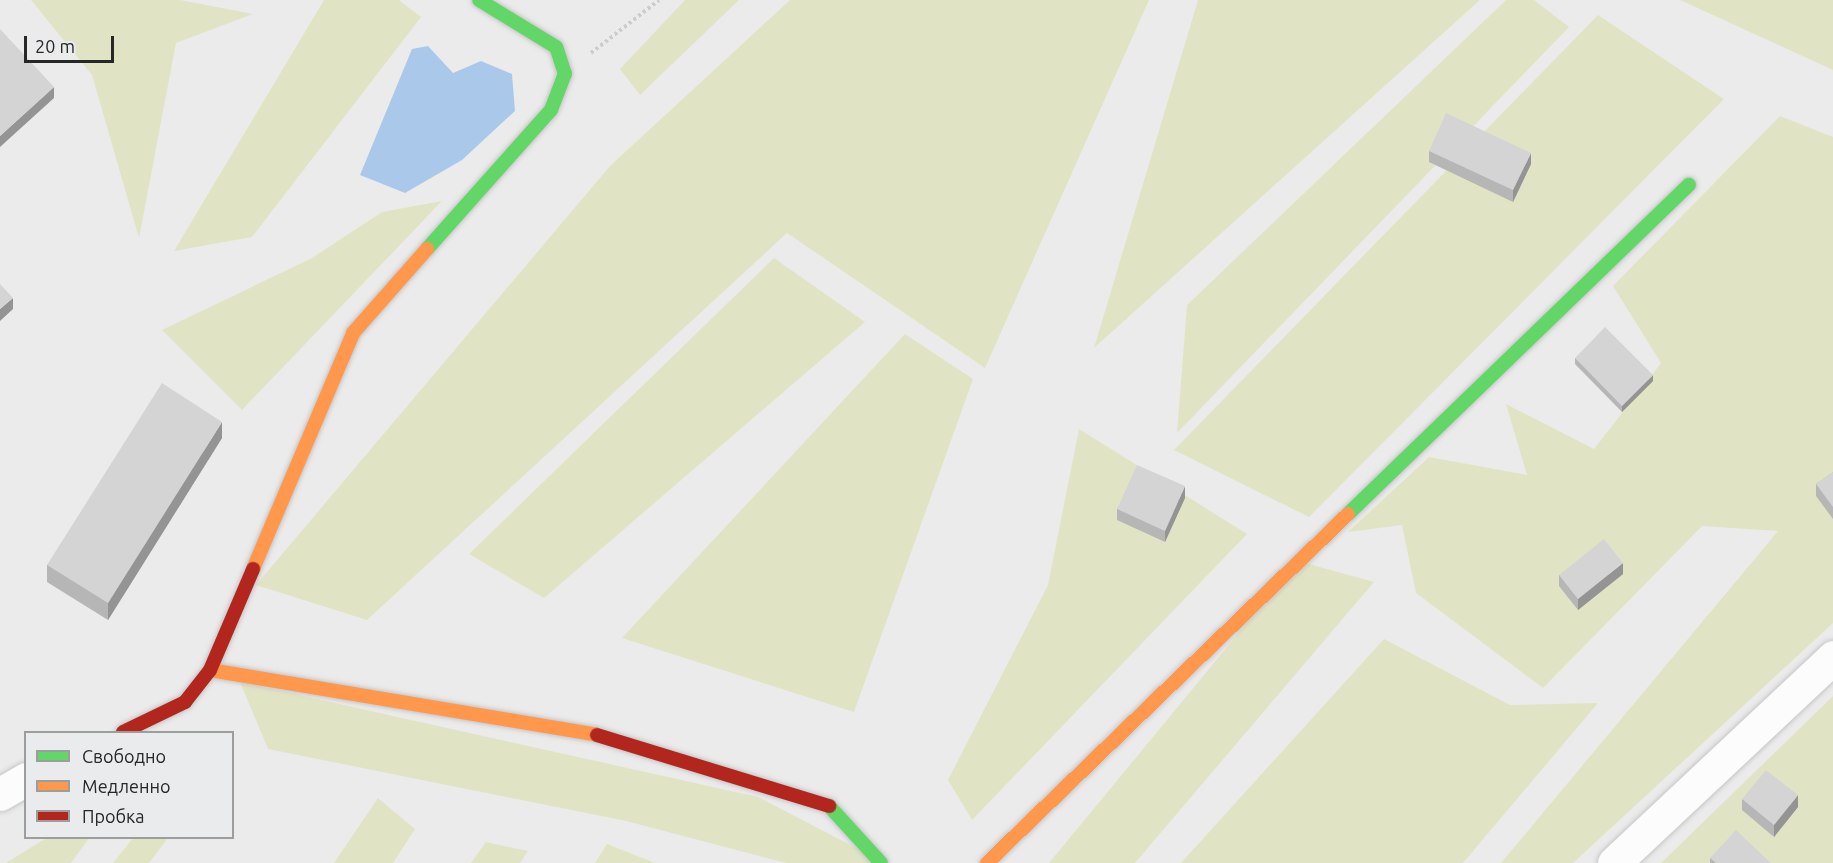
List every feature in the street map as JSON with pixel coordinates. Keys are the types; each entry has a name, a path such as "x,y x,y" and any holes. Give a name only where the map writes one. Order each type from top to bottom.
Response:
{"street":[{"path":"125,731 185,702 210,670 353,333 551,110 565,74 556,47 479,0"},
{"path":"987,863 1689,185"},
{"path":"1614,863 1833,657"},
{"path":"210,670 584,731 830,806 881,863"},
{"path":"0,794 24,780"}],"path":[{"path":"565,74 659,0"}],"green space":[{"path":"31,0 180,0 253,14 176,43 139,238 92,75"},
{"path":"324,0 399,0 421,17 252,237 174,251"},
{"path":"685,0 739,0 640,95 620,69"},
{"path":"790,0 1149,0 985,368 787,233 367,620 256,585 610,166"},
{"path":"1198,0 1480,0 1094,348"},
{"path":"1506,0 1534,0 1569,27 1177,433 1187,305"},
{"path":"1680,0 1833,0 1833,70"},
{"path":"1598,15 1724,99 1309,517 1174,450"},
{"path":"1780,116 1833,137 1833,623 1573,863 1501,863 1778,531 1702,526 1543,688 1416,593 1402,525 1348,532 1429,457 1527,475 1506,404 1594,449 1661,363 1613,286"},
{"path":"442,201 242,410 162,330 312,258 382,212"},
{"path":"774,258 865,322 544,598 469,554"},
{"path":"905,334 973,379 854,712 622,638"},
{"path":"1079,429 1247,534 972,820 948,780 1048,585"},
{"path":"1298,561 1374,582 1135,863 1049,863"},
{"path":"1384,639 1510,705 1598,703 1463,863 1181,863"},
{"path":"240,682 758,797 885,863 786,863 626,821 268,749"},
{"path":"1833,696 1833,863 1661,863"},
{"path":"378,798 415,829 393,863 334,863"},
{"path":"44,839 88,839 71,863 6,863"},
{"path":"132,839 167,839 149,863 113,863"},
{"path":"486,842 528,851 520,863 471,863"},
{"path":"607,844 655,863 595,863"}],"water":[{"path":"428,46 453,73 481,61 512,74 515,111 462,160 405,193 360,175 412,49"}],"building":[{"path":"0,29 54,87 0,136"},
{"path":"1446,113 1531,153 1513,190 1429,151"},
{"path":"0,284 13,298 0,309"},
{"path":"1605,327 1653,375 1622,406 1575,358"},
{"path":"162,383 222,422 108,603 47,565"},
{"path":"1137,465 1185,486 1165,531 1117,509"},
{"path":"1833,472 1833,507 1816,484"},
{"path":"1604,539 1623,563 1578,599 1559,575"},
{"path":"1766,770 1798,795 1774,825 1742,799"},
{"path":"1736,830 1771,863 1716,863 1710,858"}],"traffic: fast":[{"path":"427,249 551,110 565,74 556,47 479,0"},
{"path":"1348,514 1689,185"},
{"path":"829,806 881,863"}],"traffic: slow":[{"path":"253,569 353,333 427,249"},
{"path":"987,863 1348,514"},
{"path":"210,670 597,735"}],"traffic: jam":[{"path":"125,731 185,702 210,670 253,569"},
{"path":"597,735 829,806"}]}
